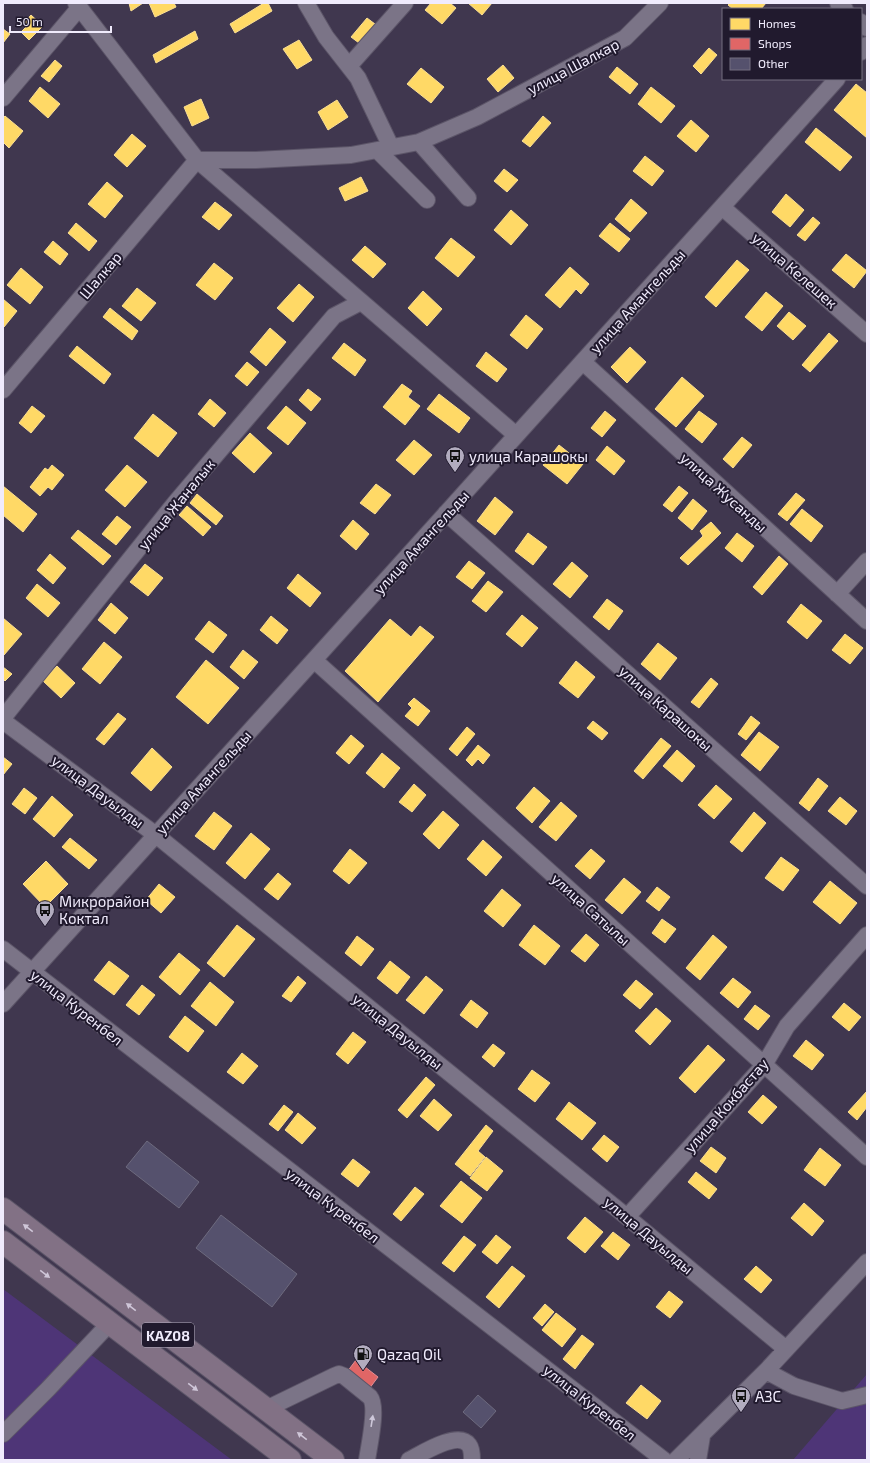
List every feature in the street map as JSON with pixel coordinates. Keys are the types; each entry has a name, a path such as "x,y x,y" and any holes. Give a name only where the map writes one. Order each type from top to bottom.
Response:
{"highway":[{"name":"KAZ08","path":"3,1209 333,1460"},
{"name":"KAZ08","path":"3,1242 284,1458"},
{"path":"172,1371 188,1350"}],"street":[{"path":"306,3 326,37 358,78 384,149 427,200"},
{"path":"349,66 405,3"},
{"name":"улица Шалкар","path":"197,160 256,160 351,155 419,142 477,117 625,38 660,3"},
{"path":"3,98 78,5 197,160 516,436"},
{"name":"улица Амангельды","path":"3,1004 836,80"},
{"path":"419,142 468,198"},
{"name":"Шалкар","path":"3,390 197,160"},
{"name":"улица Келешек","path":"722,207 867,334"},
{"name":"улица Жаналык","path":"3,720 175,504 334,316 361,302"},
{"name":"улица Жусанды","path":"582,362 867,621"},
{"name":"улица Карашокы","path":"446,513 867,886"},
{"path":"837,594 867,561"},
{"name":"улица Сатылы","path":"314,660 867,1157"},
{"name":"улица Дауылды","path":"3,720 156,835 628,1217 786,1349"},
{"name":"улица Кокбастау","path":"628,1217 764,1065 787,1026 867,935"},
{"name":"улица Куренбел","path":"4,952 32,972 664,1460"},
{"path":"676,1460 702,1436 766,1371 867,1262"},
{"path":"3,1434 110,1323"},
{"path":"766,1371 794,1386 842,1401 867,1395"},
{"path":"266,1409 334,1376 339,1374 344,1376 374,1401 374,1410 366,1460"},
{"path":"698,1460 702,1436"},
{"path":"409,1460 448,1441 458,1440 464,1441 469,1445 472,1460"}],"shaded area":[{"path":"3,1289 232,1460 3,1460"},
{"path":"867,1374 867,1460 793,1460"}],"building: Homes":[{"path":"129,3 143,3 131,11"},
{"path":"149,3 174,3 176,7 155,17"},
{"path":"264,3 268,3 272,11 235,33 230,24"},
{"path":"431,3 450,3 456,8 442,24 425,10"},
{"path":"468,3 492,3 482,15"},
{"path":"730,3 766,3 762,8 732,8 728,5"},
{"path":"31,15 43,26 29,40 21,32 27,26 24,23"},
{"path":"367,18 375,24 359,43 351,37"},
{"path":"3,29 10,34 3,43"},
{"path":"195,31 198,39 156,63 153,55"},
{"path":"299,40 312,60 297,69 283,49"},
{"path":"709,48 717,55 701,74 693,66"},
{"path":"55,60 62,66 49,82 41,76"},
{"path":"503,65 514,78 498,92 487,79"},
{"path":"617,67 638,84 630,94 609,77"},
{"path":"421,68 444,87 431,103 407,84"},
{"path":"856,84 867,93 867,138 834,110"},
{"path":"40,87 60,104 48,118 29,101"},
{"path":"651,87 675,106 661,123 638,104"},
{"path":"201,99 209,118 192,126 184,107"},
{"path":"337,100 348,117 328,130 318,112"},
{"path":"5,116 23,131 9,148 3,142 3,118"},
{"path":"543,116 551,123 530,147 522,141"},
{"path":"691,120 709,136 696,152 677,136"},
{"path":"816,128 852,157 840,171 805,142"},
{"path":"132,134 146,146 127,167 114,155"},
{"path":"645,156 664,171 652,186 633,171"},
{"path":"504,169 518,180 507,192 494,181"},
{"path":"361,177 368,191 345,201 339,188"},
{"path":"107,182 123,196 105,218 88,204"},
{"path":"786,194 804,210 790,227 772,212"},
{"path":"631,199 647,213 630,232 615,219"},
{"path":"215,202 232,215 219,230 202,217"},
{"path":"511,210 528,225 511,245 494,230"},
{"path":"813,217 820,223 805,241 797,235"},
{"path":"76,223 97,241 89,251 68,233"},
{"path":"610,223 630,239 619,252 599,236"},
{"path":"451,238 475,257 458,277 435,258"},
{"path":"53,241 68,254 60,265 44,252"},
{"path":"365,246 386,264 373,278 352,260"},
{"path":"846,254 867,271 854,288 832,270"},
{"path":"737,260 749,270 716,307 705,297"},
{"path":"214,263 233,278 215,300 196,285"},
{"path":"570,267 589,284 581,294 576,289 560,308 545,295"},
{"path":"21,268 43,287 30,304 7,285"},
{"path":"299,284 314,297 293,322 277,308"},
{"path":"137,288 156,303 141,321 122,306"},
{"path":"423,291 442,309 427,326 408,308"},
{"path":"766,292 783,306 762,331 745,317"},
{"path":"3,299 17,311 4,327 3,326"},
{"path":"110,308 138,331 132,340 103,317"},
{"path":"789,312 806,326 793,340 777,326"},
{"path":"526,315 543,329 527,349 510,335"},
{"path":"270,328 286,342 266,366 250,352"},
{"path":"829,333 838,341 810,372 802,365"},
{"path":"344,343 366,360 355,376 332,358"},
{"path":"77,346 111,374 104,384 69,356"},
{"path":"630,347 646,362 627,383 611,367"},
{"path":"486,352 507,369 497,382 476,366"},
{"path":"247,362 259,372 247,386 235,376"},
{"path":"682,377 704,396 676,427 655,409"},
{"path":"402,384 412,391 408,397 420,406 405,425 383,407"},
{"path":"308,389 321,399 311,411 299,400"},
{"path":"439,394 470,418 459,433 427,409"},
{"path":"210,399 226,413 214,427 198,414"},
{"path":"32,406 45,416 31,433 19,423"},
{"path":"286,406 306,423 288,445 267,428"},
{"path":"605,411 616,420 602,437 591,428"},
{"path":"699,411 717,424 702,443 685,429"},
{"path":"153,414 177,433 158,457 134,438"},
{"path":"250,433 272,453 254,473 232,453"},
{"path":"742,437 752,445 733,468 723,459"},
{"path":"414,440 432,455 414,475 396,460"},
{"path":"559,445 583,464 567,484 543,465"},
{"path":"607,446 625,461 614,475 596,460"},
{"path":"52,465 64,475 52,490 48,487 40,496 30,487 45,468 48,470"},
{"path":"127,465 147,482 125,507 105,490"},
{"path":"376,484 391,495 375,514 360,503"},
{"path":"3,486 37,514 23,532 3,515"},
{"path":"679,486 688,493 672,512 663,505"},
{"path":"796,493 805,500 787,521 778,514"},
{"path":"197,494 223,516 216,525 190,503"},
{"path":"495,497 513,512 495,535 477,521"},
{"path":"693,499 707,511 692,530 678,518"},
{"path":"187,506 211,527 203,536 179,515"},
{"path":"802,509 823,526 811,542 790,524"},
{"path":"117,516 131,527 116,545 102,534"},
{"path":"353,520 369,534 356,550 340,536"},
{"path":"711,522 721,533 688,565 680,558 703,536 700,531"},
{"path":"78,530 111,556 103,565 71,538"},
{"path":"528,533 547,547 533,565 515,551"},
{"path":"737,533 754,546 742,562 725,548"},
{"path":"50,554 66,568 53,584 37,570"},
{"path":"779,556 788,564 762,595 753,587"},
{"path":"469,561 485,573 472,589 456,577"},
{"path":"572,562 588,576 570,598 553,584"},
{"path":"145,564 163,578 148,596 130,582"},
{"path":"298,574 321,593 310,607 287,588"},
{"path":"488,581 503,592 486,612 472,601"},
{"path":"37,584 60,603 48,617 26,598"},
{"path":"607,599 623,611 609,630 593,617"},
{"path":"111,603 128,618 115,634 98,620"},
{"path":"801,604 822,621 807,639 787,622"},
{"path":"522,615 538,628 522,647 506,634"},
{"path":"271,616 288,630 277,644 260,630"},
{"path":"3,618 22,634 4,655 3,654"},
{"path":"390,619 411,637 420,626 434,637 378,702 345,671"},
{"path":"209,621 227,635 213,653 195,639"},
{"path":"845,634 863,648 850,664 832,650"},
{"path":"104,642 122,657 100,684 82,669"},
{"path":"658,643 677,658 660,680 641,664"},
{"path":"243,650 258,662 244,679 230,667"},
{"path":"206,660 239,688 208,724 176,697"},
{"path":"576,661 595,677 578,698 559,683"},
{"path":"57,666 75,683 61,698 43,681"},
{"path":"3,667 12,674 5,681 3,679"},
{"path":"711,678 718,684 699,708 691,702"},
{"path":"414,698 430,711 418,726 405,716 412,708 408,704"},
{"path":"118,713 126,719 104,745 96,739"},
{"path":"751,716 760,723 746,740 738,734"},
{"path":"593,721 608,733 602,740 587,728"},
{"path":"467,727 475,734 457,756 449,749"},
{"path":"759,732 779,747 760,771 741,755"},
{"path":"351,735 364,746 349,764 336,753"},
{"path":"661,738 671,746 643,779 634,771"},
{"path":"478,745 490,755 483,764 478,759 472,766 466,760"},
{"path":"152,748 172,767 151,791 131,773"},
{"path":"677,750 695,766 682,782 663,766"},
{"path":"382,753 400,768 384,788 366,773"},
{"path":"3,757 12,764 3,775"},
{"path":"818,778 828,786 809,811 799,803"},
{"path":"414,784 426,795 412,812 399,802"},
{"path":"716,785 732,799 714,819 698,805"},
{"path":"534,787 550,801 532,823 516,808"},
{"path":"24,788 37,798 25,814 12,804"},
{"path":"52,796 73,815 54,837 33,819"},
{"path":"840,797 857,811 846,825 828,811"},
{"path":"561,802 577,816 556,841 539,827"},
{"path":"443,811 459,825 439,849 423,834"},
{"path":"214,812 232,826 214,850 195,836"},
{"path":"754,812 766,823 742,852 730,842"},
{"path":"251,833 270,849 245,879 226,863"},
{"path":"70,838 97,860 89,869 62,847"},
{"path":"483,840 502,857 486,876 467,859"},
{"path":"350,849 367,863 349,884 333,871"},
{"path":"591,849 605,861 590,879 575,866"},
{"path":"781,857 799,870 783,891 765,878"},
{"path":"46,861 68,884 45,907 23,884"},
{"path":"278,873 291,884 278,900 264,889"},
{"path":"624,878 641,892 622,914 605,900"},
{"path":"830,881 857,903 840,924 813,902"},
{"path":"159,884 175,897 161,913 146,900"},
{"path":"657,887 670,897 659,911 646,901"},
{"path":"502,889 521,905 503,927 484,911"},
{"path":"662,919 676,929 665,943 652,933"},
{"path":"237,925 255,939 224,977 207,963"},
{"path":"534,925 560,946 545,965 519,945"},
{"path":"586,934 599,945 585,962 571,951"},
{"path":"713,935 727,947 700,980 686,968"},
{"path":"357,936 374,949 361,966 345,953"},
{"path":"179,953 200,970 180,995 159,977"},
{"path":"109,961 129,976 114,995 94,980"},
{"path":"390,961 410,977 397,994 377,978"},
{"path":"298,976 306,983 291,1002 282,996"},
{"path":"426,976 443,990 424,1014 406,1000"},
{"path":"733,978 751,992 738,1008 720,993"},
{"path":"636,980 653,994 640,1009 623,995"},
{"path":"210,982 234,1002 216,1026 191,1006"},
{"path":"142,985 155,995 139,1015 126,1005"},
{"path":"471,1000 488,1013 477,1028 460,1015"},
{"path":"844,1003 861,1017 849,1031 832,1017"},
{"path":"755,1005 770,1016 758,1030 744,1019"},
{"path":"656,1008 671,1021 650,1045 635,1031"},
{"path":"185,1016 204,1031 188,1052 169,1037"},
{"path":"353,1032 366,1042 348,1064 336,1054"},
{"path":"806,1040 824,1055 812,1070 793,1056"},
{"path":"493,1044 505,1053 494,1067 482,1057"},
{"path":"708,1045 725,1060 695,1093 679,1078"},
{"path":"242,1053 258,1066 243,1084 227,1072"},
{"path":"532,1070 550,1083 535,1102 518,1089"},
{"path":"426,1077 435,1085 407,1118 398,1110"},
{"path":"867,1091 867,1107 857,1120 848,1112"},
{"path":"763,1095 777,1107 762,1124 748,1112"},
{"path":"434,1099 452,1115 438,1131 420,1116"},
{"path":"569,1102 596,1123 582,1140 556,1119"},
{"path":"284,1105 293,1112 278,1131 269,1124"},
{"path":"298,1113 316,1128 302,1144 285,1130"},
{"path":"486,1125 493,1131 478,1151 485,1157 470,1176 455,1164"},
{"path":"604,1135 619,1147 607,1162 592,1149"},
{"path":"711,1147 726,1158 716,1173 700,1161"},
{"path":"820,1148 841,1165 825,1186 804,1170"},
{"path":"486,1157 503,1171 487,1191 470,1178"},
{"path":"353,1159 370,1172 358,1187 341,1174"},
{"path":"696,1172 717,1189 709,1199 688,1182"},
{"path":"461,1181 482,1198 462,1223 440,1206"},
{"path":"415,1187 424,1194 401,1221 393,1214"},
{"path":"804,1203 824,1221 812,1236 791,1218"},
{"path":"585,1217 603,1232 585,1253 567,1238"},
{"path":"613,1232 630,1245 618,1260 601,1246"},
{"path":"496,1235 511,1247 497,1264 482,1252"},
{"path":"464,1236 476,1245 454,1272 442,1263"},
{"path":"512,1266 525,1276 499,1308 486,1297"},
{"path":"756,1266 772,1280 761,1293 744,1279"},
{"path":"669,1291 683,1302 670,1318 656,1307"},
{"path":"545,1304 554,1312 542,1326 533,1318"},
{"path":"556,1313 576,1329 562,1347 542,1330"},
{"path":"582,1335 594,1344 575,1369 563,1359"},
{"path":"641,1385 661,1401 647,1419 626,1403"}],"building: Shops":[{"path":"356,1360 378,1377 369,1389 347,1372"}],"building: Other":[{"path":"147,1141 199,1182 179,1208 126,1167"},
{"path":"221,1215 297,1274 272,1307 196,1248"},
{"path":"478,1395 496,1411 481,1428 463,1412"}],"place":[{"name":"улица Карашокы","path":"455,473"},
{"name":"Микрорайон Коктал","path":"45,927"},
{"name":"Qazaq Oil","path":"363,1371"},
{"name":"АЗС","path":"741,1413"}]}
